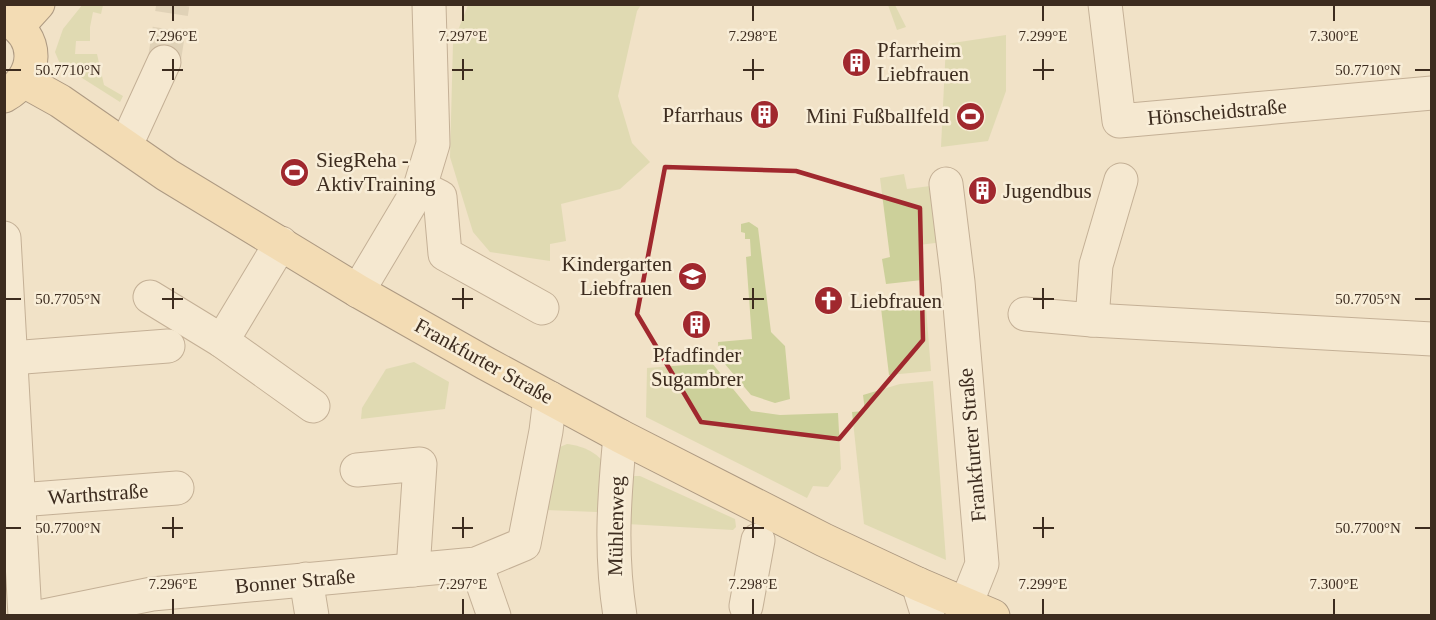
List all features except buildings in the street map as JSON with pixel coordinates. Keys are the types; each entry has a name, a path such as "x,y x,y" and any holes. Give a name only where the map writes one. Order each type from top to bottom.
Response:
{"main road":[{"path":"14,88 29,70 32,58 20,16"},
{"name":"Frankfurter Straße","path":"14,88 60,101 167,175 358,291 620,436 824,540 979,610"}],"street":[{"path":"358,291 420,187 433,144 429,4"},
{"name":"Hönscheidstraße","path":"1105,4 1119,121 1431,93"},
{"path":"126,145 164,62"},
{"path":"1092,320 1096,266 1121,180"},
{"name":"Frankfurter Straße","path":"946,184 958,282 982,564 979,610"},
{"path":"420,187 440,197 445,255 542,308"},
{"name":"Warthstraße","path":"5,240 10,358 9,394 19,500 25,615"},
{"path":"222,341 280,243"},
{"path":"150,297 222,341 313,406"},
{"path":"1025,314 1092,320 1431,339"},
{"path":"10,358 168,346"},
{"name":"Bonner Straße","path":"44,615 153,594 476,564 524,544 546,431 550,398"},
{"name":"Mühlenweg","path":"620,436 613,530 616,590 620,615"},
{"path":"357,470 420,464 413,570"},
{"name":"Warthstraße","path":"19,500 177,488"},
{"path":"746,606 758,540"},
{"path":"476,564 494,615"},
{"path":"306,579 312,615"},
{"path":"918,584 928,615"}],"highlighted area":[{"path":"665,167 796,171 920,208 923,340 839,439 701,422 637,314"}],"green space":[{"path":"83,4 103,5 101,14 93,12 90,41 76,41 75,54 97,54 104,85 123,96 120,102 60,64 55,52 63,29"},
{"path":"468,5 641,5 637,11 618,96 632,143 650,162 620,189 561,204 566,241 550,244 550,261 490,252 473,232 450,157 453,43"},
{"path":"888,5 895,5 906,27 897,30"},
{"name":"Mini Fußballfeld","path":"1006,35 1006,91 988,141 941,147 946,44"},
{"path":"904,174 907,189 938,185 943,242 919,245 922,280 886,284 882,259 890,257 880,178"},
{"path":"749,222 758,228 771,332 785,346 790,399 775,403 751,395 719,357 718,342 752,339 746,257 751,256 750,239 745,239 745,233 741,232 741,224"},
{"path":"925,295 931,371 889,375 881,308 887,299"},
{"path":"414,362 449,382 445,409 361,419 362,408 386,369"},
{"path":"712,363 751,411 780,415 838,413 841,469 828,487 813,486 807,498 646,417 647,368"},
{"path":"933,381 946,560 864,524 852,412 865,411 863,395 900,384"},
{"path":"567,444 588,450 603,463 597,512 546,510 560,447"},
{"path":"633,476 640,476 735,519 736,527 733,530 627,524"}],"tunnel":[{"path":"164,62 173,4"}],"place":[{"name":"Pfarrheim Liebfrauen","path":"856,62"},
{"name":"Pfarrhaus","path":"764,115"},
{"name":"Mini Fußballfeld","path":"970,116"},
{"name":"SiegReha - AktivTraining","path":"295,172"},
{"name":"Jugendbus","path":"982,191"},
{"name":"Kindergarten Liebfrauen","path":"693,276"},
{"name":"Liebfrauen","path":"829,301"},
{"name":"Pfadfinder Sugambrer","path":"697,324"}]}
